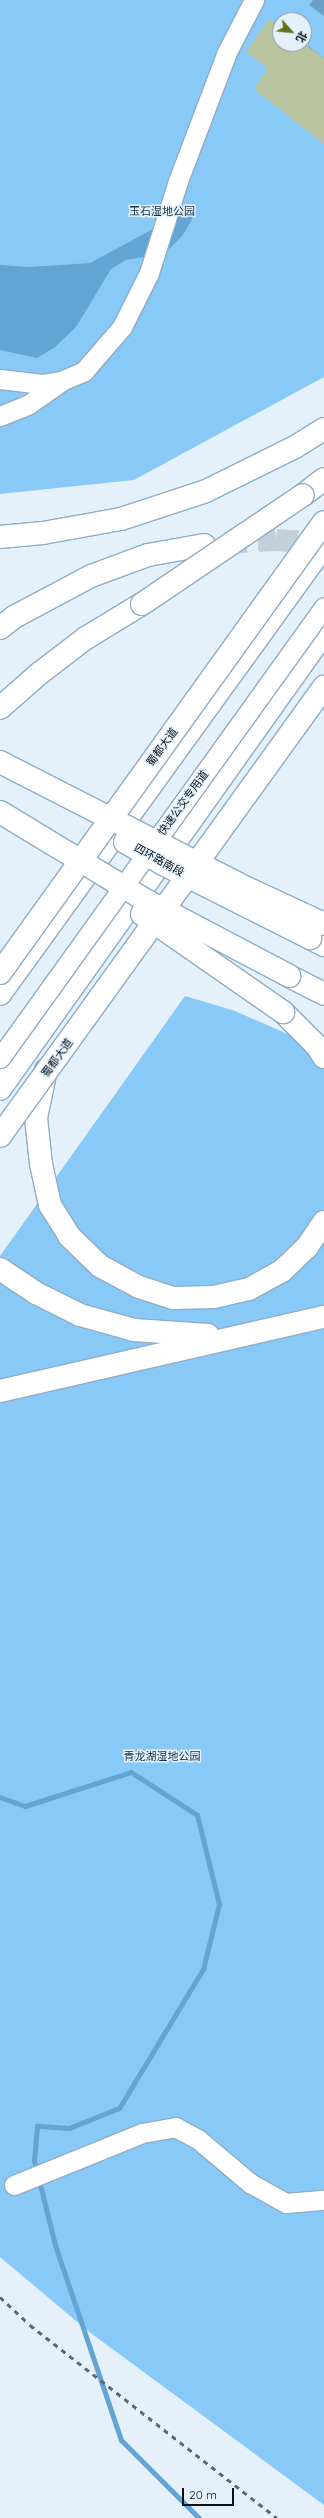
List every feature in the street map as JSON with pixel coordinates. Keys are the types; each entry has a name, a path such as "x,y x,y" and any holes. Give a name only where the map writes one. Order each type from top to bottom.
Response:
{"main road":[{"path":"0,537 43,533 121,519 206,491 295,447 324,429"},
{"path":"0,708 40,673 81,642 142,604 304,495 324,479"},
{"name":"蜀都大道","path":"0,973 324,522"},
{"path":"0,628 14,617 91,576 148,555 204,545"},
{"path":"0,994 324,546"},
{"path":"0,1089 324,633"},
{"path":"0,1120 324,675"},
{"name":"蜀都大道","path":"0,1136 324,687"},
{"path":"292,720 324,694"},
{"name":"四环路南段","path":"0,763 163,864 319,936"},
{"path":"0,812 43,840 147,901 324,994"},
{"path":"43,840 193,951 283,1012 317,1046 324,1057"},
{"path":"50,1052 36,1118 41,1164 50,1205 69,1236 100,1266 139,1287 173,1298 214,1297 249,1289 282,1272 308,1247 324,1222"},
{"path":"0,1269 36,1293 80,1315 134,1330 232,1336"},
{"path":"0,1391 232,1336 324,1317"}],"street":[{"path":"0,379 43,384 62,380 84,371 122,327 148,273 178,181 227,52 254,0"},
{"path":"0,416 29,404 62,380"},
{"name":"快速公交专用道","path":"0,1058 324,607"},
{"path":"14,2185 142,2133 174,2127 199,2140 250,2184 286,2203 324,2200"}],"green space":[{"name":"玉石湿地公园","path":"0,0 324,0 324,377 134,480 0,494"},
{"name":"青龙湖湿地公园","path":"185,996 235,1011 324,1050 324,2505 88,2331 0,2257 0,1256"}],"shaded area":[{"path":"196,212 183,235 170,248 150,256 126,260 111,269 76,327 55,347 37,358 0,350 0,265 30,267 90,263 155,228 169,217"}],"building":[{"path":"269,19 272,21 272,52 312,52 312,50 324,58 324,144 254,89 268,68 246,52"}],"waterway":[{"path":"0,1797 25,1806 131,1772 197,1815 219,1904 203,1969 119,2108 69,2128 37,2126 34,2160 55,2245 121,2440 199,2518"}],"tunnel":[{"path":"225,543 276,540 324,543"}],"railway":[{"path":"0,2297 30,2325 277,2518"}]}
